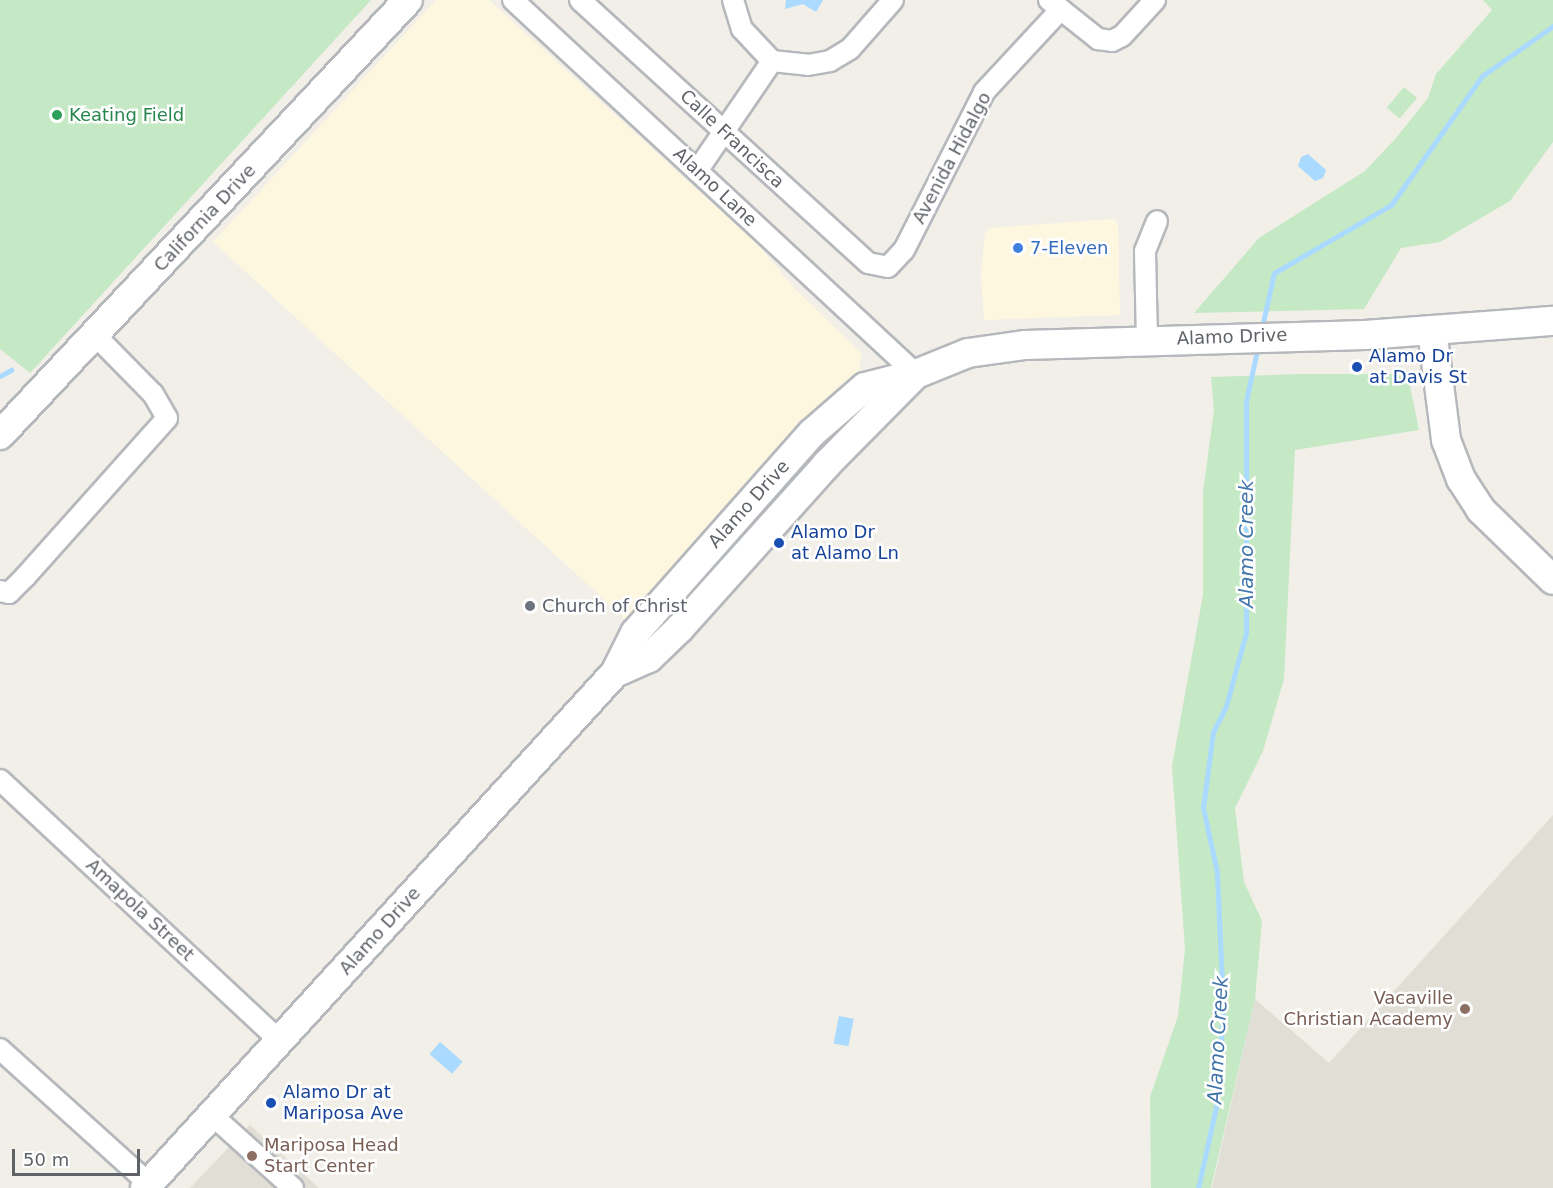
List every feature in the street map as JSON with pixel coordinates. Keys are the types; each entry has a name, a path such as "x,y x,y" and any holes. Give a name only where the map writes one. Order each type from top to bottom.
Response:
{"main road":[{"name":"California Drive","path":"0,435 58,371 96,336 408,0"},
{"name":"Alamo Drive","path":"149,1187 615,673 635,633 812,433 865,387 916,374 968,353 1004,348 1222,337 1365,335 1553,321"},
{"path":"1432,330 1446,440 1461,479 1481,510 1553,580"},
{"name":"Alamo Drive","path":"615,673 651,656 820,471 916,374"},
{"path":"651,656 669,618 752,518 767,484"}],"street":[{"name":"Alamo Lane","path":"513,0 916,374"},
{"path":"734,0 742,29 772,61 808,64 830,60 850,48 893,0"},
{"name":"Avenida Hidalgo","path":"888,267 904,250 984,92 1055,5 1098,39 1112,41 1122,36 1155,0"},
{"name":"Calle Francisca","path":"580,1 868,263 888,267"},
{"path":"697,171 772,61"},
{"path":"1147,340 1145,251 1157,221"},
{"path":"0,591 9,593 26,577 167,418 153,394 96,336"},
{"name":"Amapola Street","path":"0,780 280,1041"},
{"path":"0,1049 149,1187"},
{"path":"212,1115 293,1188"}],"shaded area":[{"path":"436,0 489,0 758,245 795,289 862,354 858,377 632,625 213,242"},
{"path":"1114,219 1118,223 1120,315 984,320 981,273 985,233 990,228"},
{"name":"Vacaville Christian Academy","path":"1553,815 1553,1188 1212,1188 1255,999 1329,1063"},
{"name":"Mariposa Head Start Center","path":"250,1125 319,1188 190,1188"}],"green space":[{"path":"0,0 371,0 30,373 0,349"},
{"path":"1483,0 1553,0 1553,142 1510,201 1440,242 1401,248 1364,309 1194,313 1259,238 1365,171 1396,138 1428,98 1436,74 1492,10"},
{"path":"1404,87 1417,98 1400,119 1387,108"},
{"path":"1397,374 1409,381 1419,430 1295,450 1284,679 1263,751 1235,808 1244,882 1262,921 1255,999 1211,1188 1151,1188 1150,1097 1178,1016 1185,949 1172,766 1203,595 1203,492 1214,410 1211,377"}],"water":[{"path":"786,0 823,0 816,12 803,4 785,9"},
{"path":"1308,154 1326,170 1323,178 1315,181 1298,166 1301,157"},
{"path":"839,1016 854,1019 848,1046 834,1043"},
{"path":"440,1042 463,1062 452,1074 430,1054"}],"waterway":[{"name":"Alamo Creek","path":"1261,331 1274,273 1391,205 1482,76 1553,26"},
{"name":"Alamo Creek","path":"1198,1188 1217,1102 1223,1006 1217,872 1203,808 1213,732 1226,706 1246,633 1246,401 1258,346"},
{"path":"0,376 11,370"}],"place":[{"name":"Keating Field","path":"57,115"},
{"name":"7-Eleven","path":"1018,248"},
{"name":"Alamo Dr at Davis St","path":"1357,367"},
{"name":"Alamo Dr at Alamo Ln","path":"779,543"},
{"name":"Church of Christ","path":"530,606"},
{"name":"Vacaville Christian Academy","path":"1465,1009"},
{"name":"Alamo Dr at Mariposa Ave","path":"271,1103"},
{"name":"Mariposa Head Start Center","path":"252,1156"}]}
